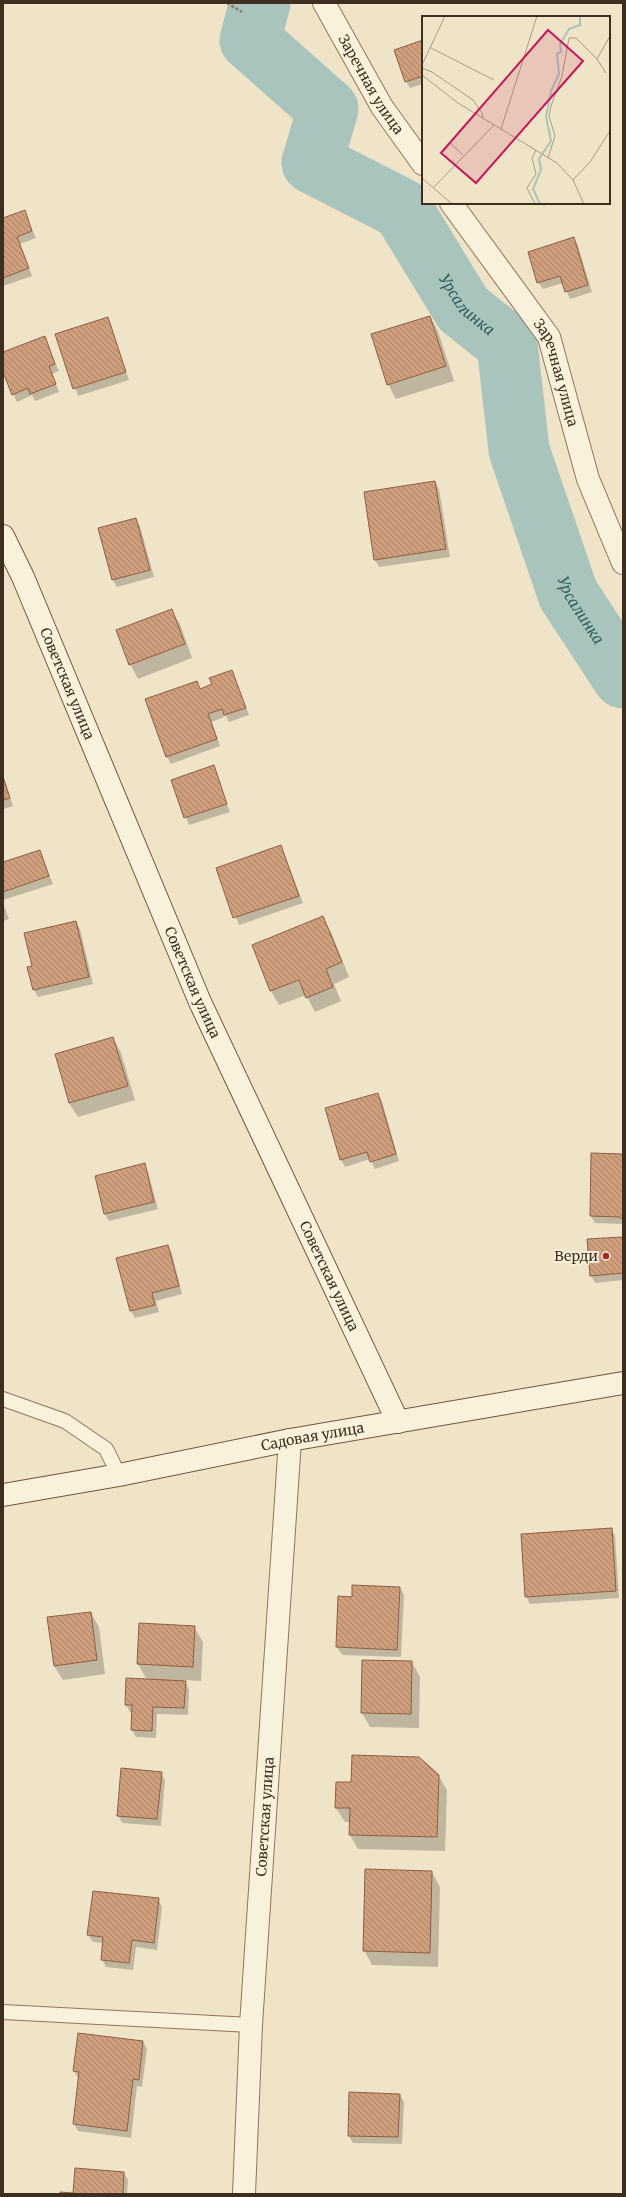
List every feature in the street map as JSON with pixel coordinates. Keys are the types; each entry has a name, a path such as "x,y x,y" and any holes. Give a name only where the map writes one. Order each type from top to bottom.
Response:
{"street":[{"name":"Заречная улица","path":"324,3 382,107 422,163"},
{"name":"Заречная улица","path":"453,204 549,337 588,479 623,563"},
{"name":"Советская улица","path":"3,536 26,584 200,1002 398,1422"},
{"name":"Садовая улица","path":"3,1495 119,1475 290,1440 623,1383"},
{"name":"Советская улица","path":"244,2194 251,2025 290,1440"}],"lane":[{"path":"3,1399 65,1422 106,1449 119,1475"},
{"path":"3,2012 251,2025"}],"path":[{"path":"227,3 242,12"}],"building":[{"path":"422,40 422,76 405,82 394,50"},
{"path":"25,210 32,231 17,237 29,268 3,278 3,218"},
{"path":"574,237 588,285 565,292 560,276 537,283 528,252"},
{"path":"430,316 446,366 387,385 371,334"},
{"path":"108,317 126,372 73,389 55,334"},
{"path":"45,336 55,364 49,366 56,384 30,394 28,388 12,395 3,372 3,352"},
{"path":"435,481 446,549 374,560 364,492"},
{"path":"136,518 150,570 112,580 98,528"},
{"path":"172,609 185,644 129,665 116,630"},
{"path":"232,670 246,708 224,715 222,709 208,714 217,739 166,757 145,699 197,681 200,689 212,684 209,678"},
{"path":"214,765 227,804 184,818 171,780"},
{"path":"3,777 10,798 3,800"},
{"path":"281,845 299,896 233,918 216,868"},
{"path":"40,850 49,876 3,892 3,862"},
{"path":"323,916 342,962 326,969 333,987 306,998 299,980 270,991 252,945"},
{"path":"76,921 89,977 33,990 27,967 32,966 24,933"},
{"path":"113,1037 128,1086 69,1103 55,1054"},
{"path":"378,1093 396,1154 370,1162 367,1152 340,1160 325,1108"},
{"path":"591,1153 623,1154 623,1220 620,1217 590,1216"},
{"path":"145,1163 154,1202 104,1214 95,1176"},
{"name":"Верди","path":"623,1237 623,1273 590,1276 587,1239"},
{"path":"168,1245 179,1286 152,1293 155,1305 130,1311 116,1258"},
{"path":"612,1528 616,1591 525,1597 521,1534"},
{"path":"352,1585 400,1587 397,1650 336,1647 338,1596 352,1597"},
{"path":"91,1612 97,1660 54,1666 47,1617"},
{"path":"139,1623 195,1626 193,1667 137,1664"},
{"path":"362,1660 412,1661 411,1714 361,1713"},
{"path":"126,1678 186,1681 184,1708 153,1707 152,1731 131,1730 132,1705 125,1705"},
{"path":"352,1755 419,1757 439,1775 437,1837 349,1835 350,1808 335,1808 336,1782 351,1782"},
{"path":"121,1768 162,1772 157,1819 117,1816"},
{"path":"365,1869 432,1871 430,1953 363,1951"},
{"path":"93,1891 159,1898 154,1943 132,1940 129,1963 101,1960 103,1937 87,1935"},
{"path":"78,2033 143,2041 139,2080 133,2079 127,2131 73,2124 79,2072 73,2071"},
{"path":"349,2092 400,2094 398,2137 348,2136"},
{"path":"75,2168 124,2172 123,2194 60,2194 60,2192 73,2193"}],"waterway":[{"name":"Урсалинка","path":"260,3 250,40 328,109 312,163 402,209 463,309 507,344 519,450 568,594 623,678"}],"place":[{"name":"Верди","path":"606,1256"}]}
